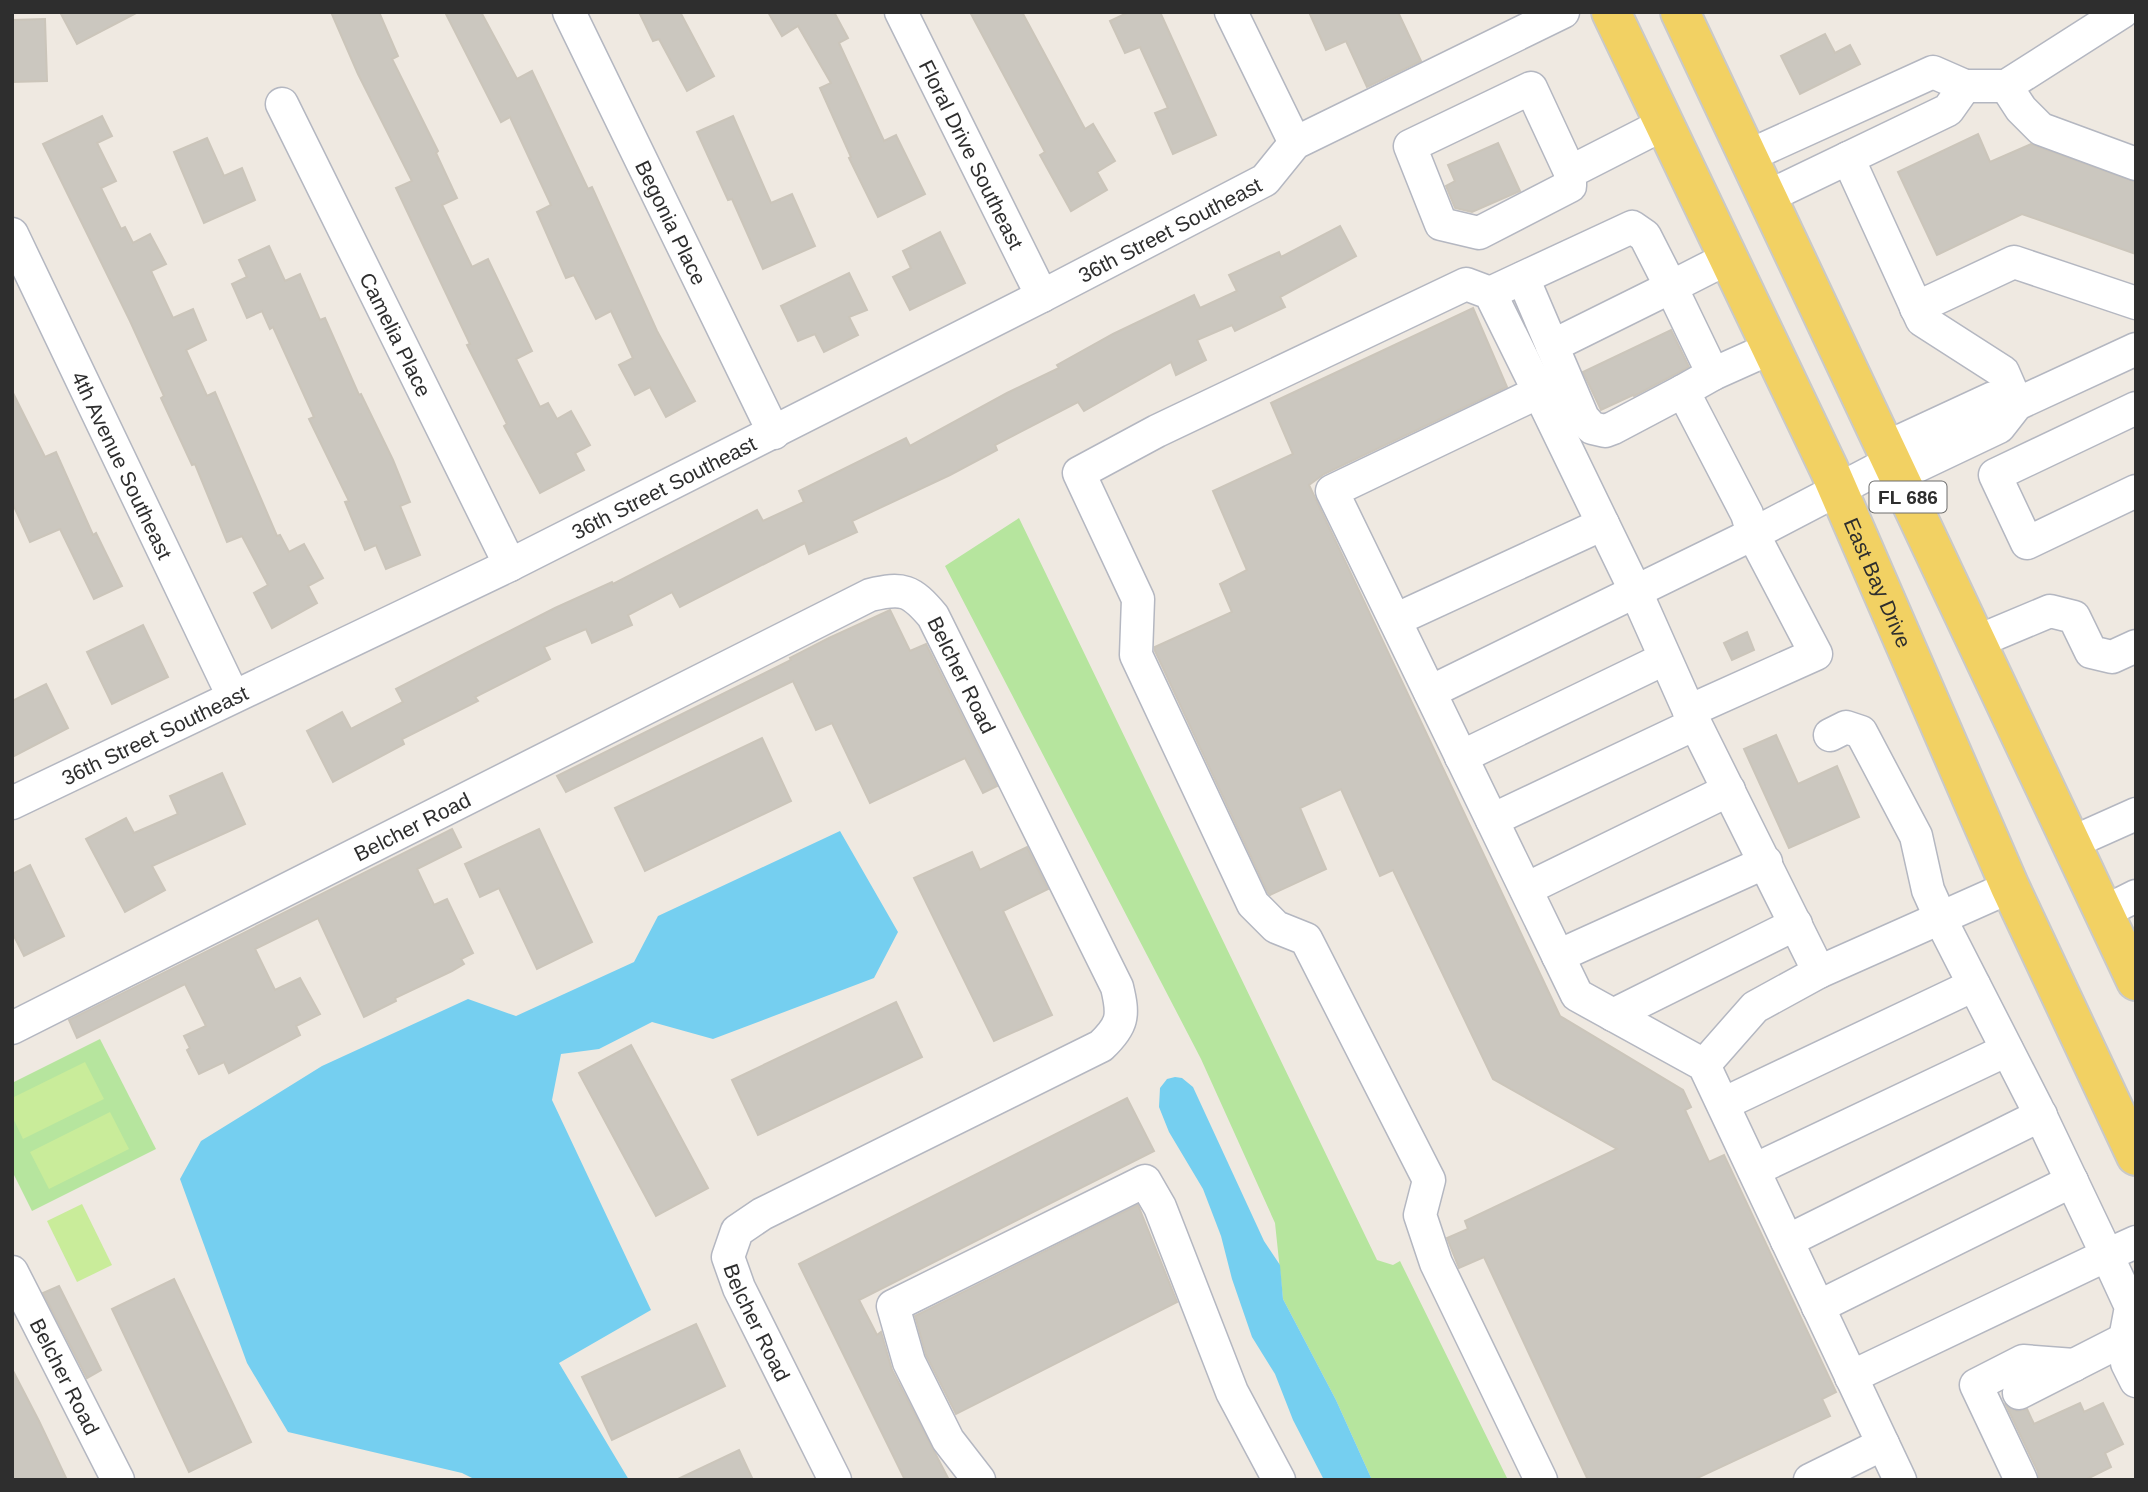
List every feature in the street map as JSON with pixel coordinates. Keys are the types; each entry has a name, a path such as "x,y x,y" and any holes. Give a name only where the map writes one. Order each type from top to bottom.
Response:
{"main road":[{"name":"East Bay Drive","path":"1611,12 1838,490 2010,887 2136,1156"},
{"name":"FL 686","path":"1680,12 2071,844 2120,904 2135,979"}],"street":[{"name":"Begonia Place","path":"569,12 774,433"},
{"name":"Floral Drive Southeast","path":"901,12 1042,296"},
{"path":"1231,12 1295,143 1563,12"},
{"path":"1748,156 1933,72 1965,86 2006,86 2122,12"},
{"path":"1767,197 1948,110 1965,86"},
{"path":"2006,86 2021,109 2041,129 2136,164"},
{"path":"1531,88 1570,172 1570,186 1479,233 1441,224 1410,146 1531,88"},
{"name":"Camelia Place","path":"282,104 510,565"},
{"path":"1846,110 1856,154 1922,320 2003,372 2017,404"},
{"path":"1570,172 1664,124"},
{"name":"36th Street Southeast","path":"12,803 510,565 1042,296 1265,180 1295,143"},
{"path":"1490,293 1632,227 1645,236 1713,374"},
{"name":"4th Avenue Southeast","path":"12,234 233,696"},
{"path":"1552,346 1728,258"},
{"path":"1916,308 2014,262 2136,303"},
{"path":"1523,278 1583,418 1592,428 1605,431 1613,428 1713,374 1771,348"},
{"path":"1541,1480 1436,1263 1420,1214 1429,1180 1306,939 1276,928 1253,904 1136,655 1138,599 1079,473 1157,431 1466,284 1490,293 1636,592 1692,717 1819,972"},
{"path":"1430,692 1754,534 1891,462 1999,427 2017,404 2136,349"},
{"path":"1492,820 1816,654 1683,391"},
{"path":"1539,392 1332,491 1577,995 1704,1065 1900,1480"},
{"path":"2136,408 1995,475 2027,544 2136,491"},
{"path":"1395,620 1603,524"},
{"name":"Belcher Road","path":"12,1028 870,595 893,590 916,597 933,616 939,628 1117,987 1122,1010 1117,1031 1101,1046 762,1214 737,1231 728,1257 739,1288 835,1480"},
{"path":"1976,642 2050,611 2074,617 2091,652 2112,657 2136,646"},
{"path":"1461,757 1664,659"},
{"path":"1830,734 1846,727 1861,732 1916,836 1928,890 2040,1115 2131,1307 2125,1339 2127,1363 2136,1381"},
{"path":"1526,890 1729,790"},
{"path":"2071,844 2136,814"},
{"path":"1558,956 1766,862"},
{"path":"1704,1065 1755,1007 1819,972 2010,887"},
{"path":"1613,1015 1796,924"},
{"path":"1723,1104 1974,985"},
{"path":"1754,1170 2007,1050"},
{"path":"1787,1241 2040,1115"},
{"path":"979,1480 948,1440 909,1362 894,1306 1145,1181 1160,1207 1232,1392 1279,1480"},
{"path":"1818,1307 2072,1181"},
{"path":"1852,1377 2136,1242"},
{"name":"Belcher Road","path":"12,1272 118,1480"},
{"path":"2002,1401 2125,1339"},
{"path":"2021,1480 2002,1401 1976,1385 2023,1361 2074,1365"},
{"path":"1810,1480 1883,1444"}],"green space":[{"path":"1019,518 1377,1260 1393,1265 1400,1261 1508,1480 1372,1480 1336,1400 1283,1299 1275,1223 1201,1059 945,566"},
{"path":"100,1039 156,1149 32,1211 12,1171 12,1083"},
{"path":"85,1062 104,1099 23,1139 12,1116 12,1098"},
{"path":"110,1112 129,1149 49,1189 30,1152"},
{"path":"82,1204 112,1265 77,1282 47,1221"}],"water":[{"path":"840,831 898,932 874,978 713,1039 652,1022 599,1049 561,1054 552,1100 651,1310 559,1363 629,1480 476,1480 462,1473 288,1432 247,1363 180,1179 201,1141 322,1066 468,999 516,1016 634,962 658,916"},
{"path":"1182,1078 1193,1087 1264,1241 1280,1265 1283,1299 1336,1400 1372,1480 1324,1480 1293,1420 1275,1374 1252,1337 1232,1279 1221,1236 1203,1189 1169,1132 1159,1107 1160,1088 1167,1079"}],"building":[{"path":"60,12 138,12 77,44"},
{"path":"331,12 379,12 398,56 392,59 438,151 436,153 457,198 442,205 472,267 488,259 532,351 516,359 540,407 548,403 557,419 571,411 590,445 575,453 584,470 540,493 504,426 507,424 467,345 470,344 396,188 412,181 358,74"},
{"path":"445,12 481,12 517,79 532,71 588,189 592,187 657,331 695,401 666,417 650,387 635,395 619,365 633,358 611,311 596,319 574,275 566,278 537,212 551,205 510,117 501,122"},
{"path":"639,12 680,12 714,76 687,91 659,39 653,41"},
{"path":"768,12 834,12 848,38 839,43 884,141 896,135 925,194 878,217 849,158 851,157 820,88 831,83 798,26 782,36"},
{"path":"970,12 1022,12 1085,129 1093,124 1115,161 1097,172 1107,190 1071,211 1040,155 1045,152"},
{"path":"1129,12 1160,12 1216,135 1173,154 1155,113 1168,108 1140,47 1125,53 1110,21"},
{"path":"1309,12 1398,12 1421,61 1367,87 1346,41 1326,50"},
{"path":"45,19 47,81 12,82 12,20"},
{"path":"1825,34 1835,53 1850,45 1860,64 1800,94 1781,56"},
{"path":"102,116 112,136 97,143 116,181 101,188 121,229 125,227 133,243 150,234 166,264 151,271 173,318 193,309 206,340 186,350 207,396 215,392 277,536 280,535 289,552 304,544 323,578 308,586 317,603 272,628 254,593 268,585 242,536 227,542 195,464 192,465 161,398 164,396 130,321 43,144"},
{"path":"733,116 771,203 792,194 815,246 763,269 732,199 728,200 697,132"},
{"path":"1978,134 1990,162 2031,144 2136,182 2136,254 2022,214 1937,255 1898,172"},
{"path":"207,138 224,176 242,168 255,200 204,223 174,152"},
{"path":"1498,143 1520,191 1472,212 1455,208 1446,186 1455,181 1448,165"},
{"path":"1340,226 1356,256 1280,297 1285,307 1235,331 1232,325 1197,340 1206,360 1176,375 1171,362 1084,411 1078,402 995,445 997,450 950,475 852,521 857,532 809,554 805,543 680,607 672,592 628,615 632,625 592,643 586,629 544,647 550,659 475,697 478,701 402,739 404,744 333,782 307,731 342,712 351,729 403,702 396,689 476,648 555,608 612,582 613,584 757,510 763,521 804,502 799,491 906,438 910,446 1059,368 1057,365 1113,334 1194,295 1200,308 1237,291 1229,275 1279,252 1281,257"},
{"path":"940,232 965,283 910,310 893,277 911,268 903,251"},
{"path":"269,246 285,281 300,274 320,320 325,318 359,395 361,394 393,460 410,502 400,506 420,555 386,569 376,545 365,550 345,502 349,501 309,419 314,417 273,327 270,329 262,311 247,318 232,284 247,277 239,260"},
{"path":"849,273 867,310 849,317 858,335 824,352 815,334 798,341 781,306"},
{"path":"1473,308 1507,387 1324,474 1309,485 1560,1016 1683,1090 1691,1107 1685,1110 1709,1162 1724,1155 1836,1392 1822,1399 1830,1416 1693,1480 1588,1480 1484,1257 1459,1268 1447,1238 1468,1229 1465,1221 1617,1149 1493,1079 1393,870 1380,876 1341,789 1300,808 1326,869 1270,895 1268,893 1155,651 1155,647 1232,612 1220,584 1247,570 1213,491 1293,454 1271,403"},
{"path":"1671,330 1689,367 1601,410 1583,372"},
{"path":"12,391 45,457 56,452 93,535 96,533 122,586 94,599 60,529 30,542 12,502"},
{"path":"890,610 910,651 926,644 997,786 983,793 965,758 870,803 832,723 816,730 793,681 566,792 557,776 791,660 790,658 829,638"},
{"path":"143,625 168,677 112,704 87,652"},
{"path":"1747,632 1754,650 1732,660 1724,643"},
{"path":"46,684 68,728 12,757 12,701"},
{"path":"1776,735 1798,784 1837,766 1859,817 1789,848 1744,749"},
{"path":"762,738 791,801 645,871 615,808"},
{"path":"222,773 245,824 152,866 165,890 125,912 86,839 126,818 134,833 178,814 170,796"},
{"path":"452,829 461,847 417,869 434,905 447,899 473,953 461,959 464,964 452,971 395,998 396,1001 364,1017 318,918 255,949 275,990 300,978 320,1014 296,1026 300,1035 229,1073 224,1062 199,1074 187,1050 190,1048 184,1036 206,1026 185,984 77,1038 69,1020"},
{"path":"539,829 592,942 537,969 499,888 480,897 465,864"},
{"path":"1027,847 1048,889 1003,911 1052,1015 994,1041 914,878 972,852 980,870"},
{"path":"30,865 64,936 24,956 12,932 12,874"},
{"path":"896,1002 922,1057 758,1135 732,1080"},
{"path":"631,1045 708,1188 656,1216 579,1073"},
{"path":"1127,1098 1154,1151 859,1300 877,1335 881,1332 892,1370 949,1480 905,1480 799,1264"},
{"path":"1138,1205 1177,1302 956,1414 926,1355 915,1316"},
{"path":"174,1279 251,1442 189,1472 112,1309"},
{"path":"59,1286 101,1370 87,1378 43,1293"},
{"path":"696,1324 725,1386 612,1440 582,1377"},
{"path":"12,1369 39,1421 67,1480 12,1480"},
{"path":"2080,1403 2084,1412 2103,1403 2123,1444 2105,1453 2111,1467 2085,1480 2039,1480 2038,1472 2006,1405 2017,1411 2027,1409 2034,1424"},
{"path":"739,1450 753,1480 676,1480"}]}
